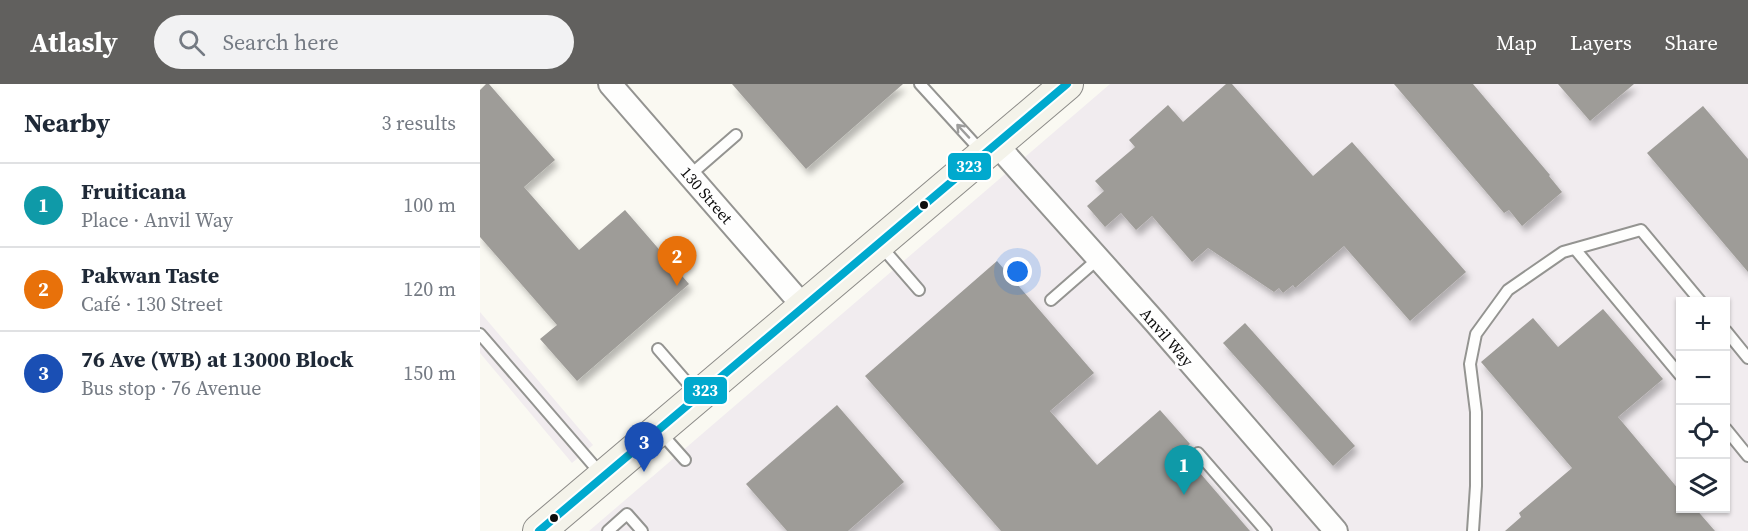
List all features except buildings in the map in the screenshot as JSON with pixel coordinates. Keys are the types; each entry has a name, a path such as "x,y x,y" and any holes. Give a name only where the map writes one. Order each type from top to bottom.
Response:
{"main road":[{"path":"551,525 603,477 1067,84"}],"street":[{"name":"130 Street","path":"610,84 804,306"},
{"name":"Anvil Way","path":"990,149 1098,259 1336,531"}],"lane":[{"path":"920,84 990,149"},
{"path":"690,175 735,135"},
{"path":"1473,531 1476,486 1476,412 1470,364 1476,334 1508,290 1563,252 1641,230 1697,297"},
{"path":"879,243 919,290"},
{"path":"1575,249 1676,370"},
{"path":"1051,300 1098,259"},
{"path":"480,334 603,477"},
{"path":"1730,337 1748,358"},
{"path":"658,349 699,396"},
{"path":"658,430 685,460"},
{"path":"1730,435 1748,456"},
{"path":"1198,453 1266,531"},
{"path":"608,531 627,514 642,531"}],"shaded area":[{"path":"1110,84 1748,84 1748,531 589,531"},
{"path":"480,312 593,445 572,463 480,353"}],"transit line":[{"name":"323","path":"539,531 1067,84"}],"place":[{"name":"Pakwan Taste","path":"677,286"},
{"name":"76 Ave (WB) at 13000 Block","path":"644,472"},
{"name":"Fruiticana","path":"1184,495"}]}
